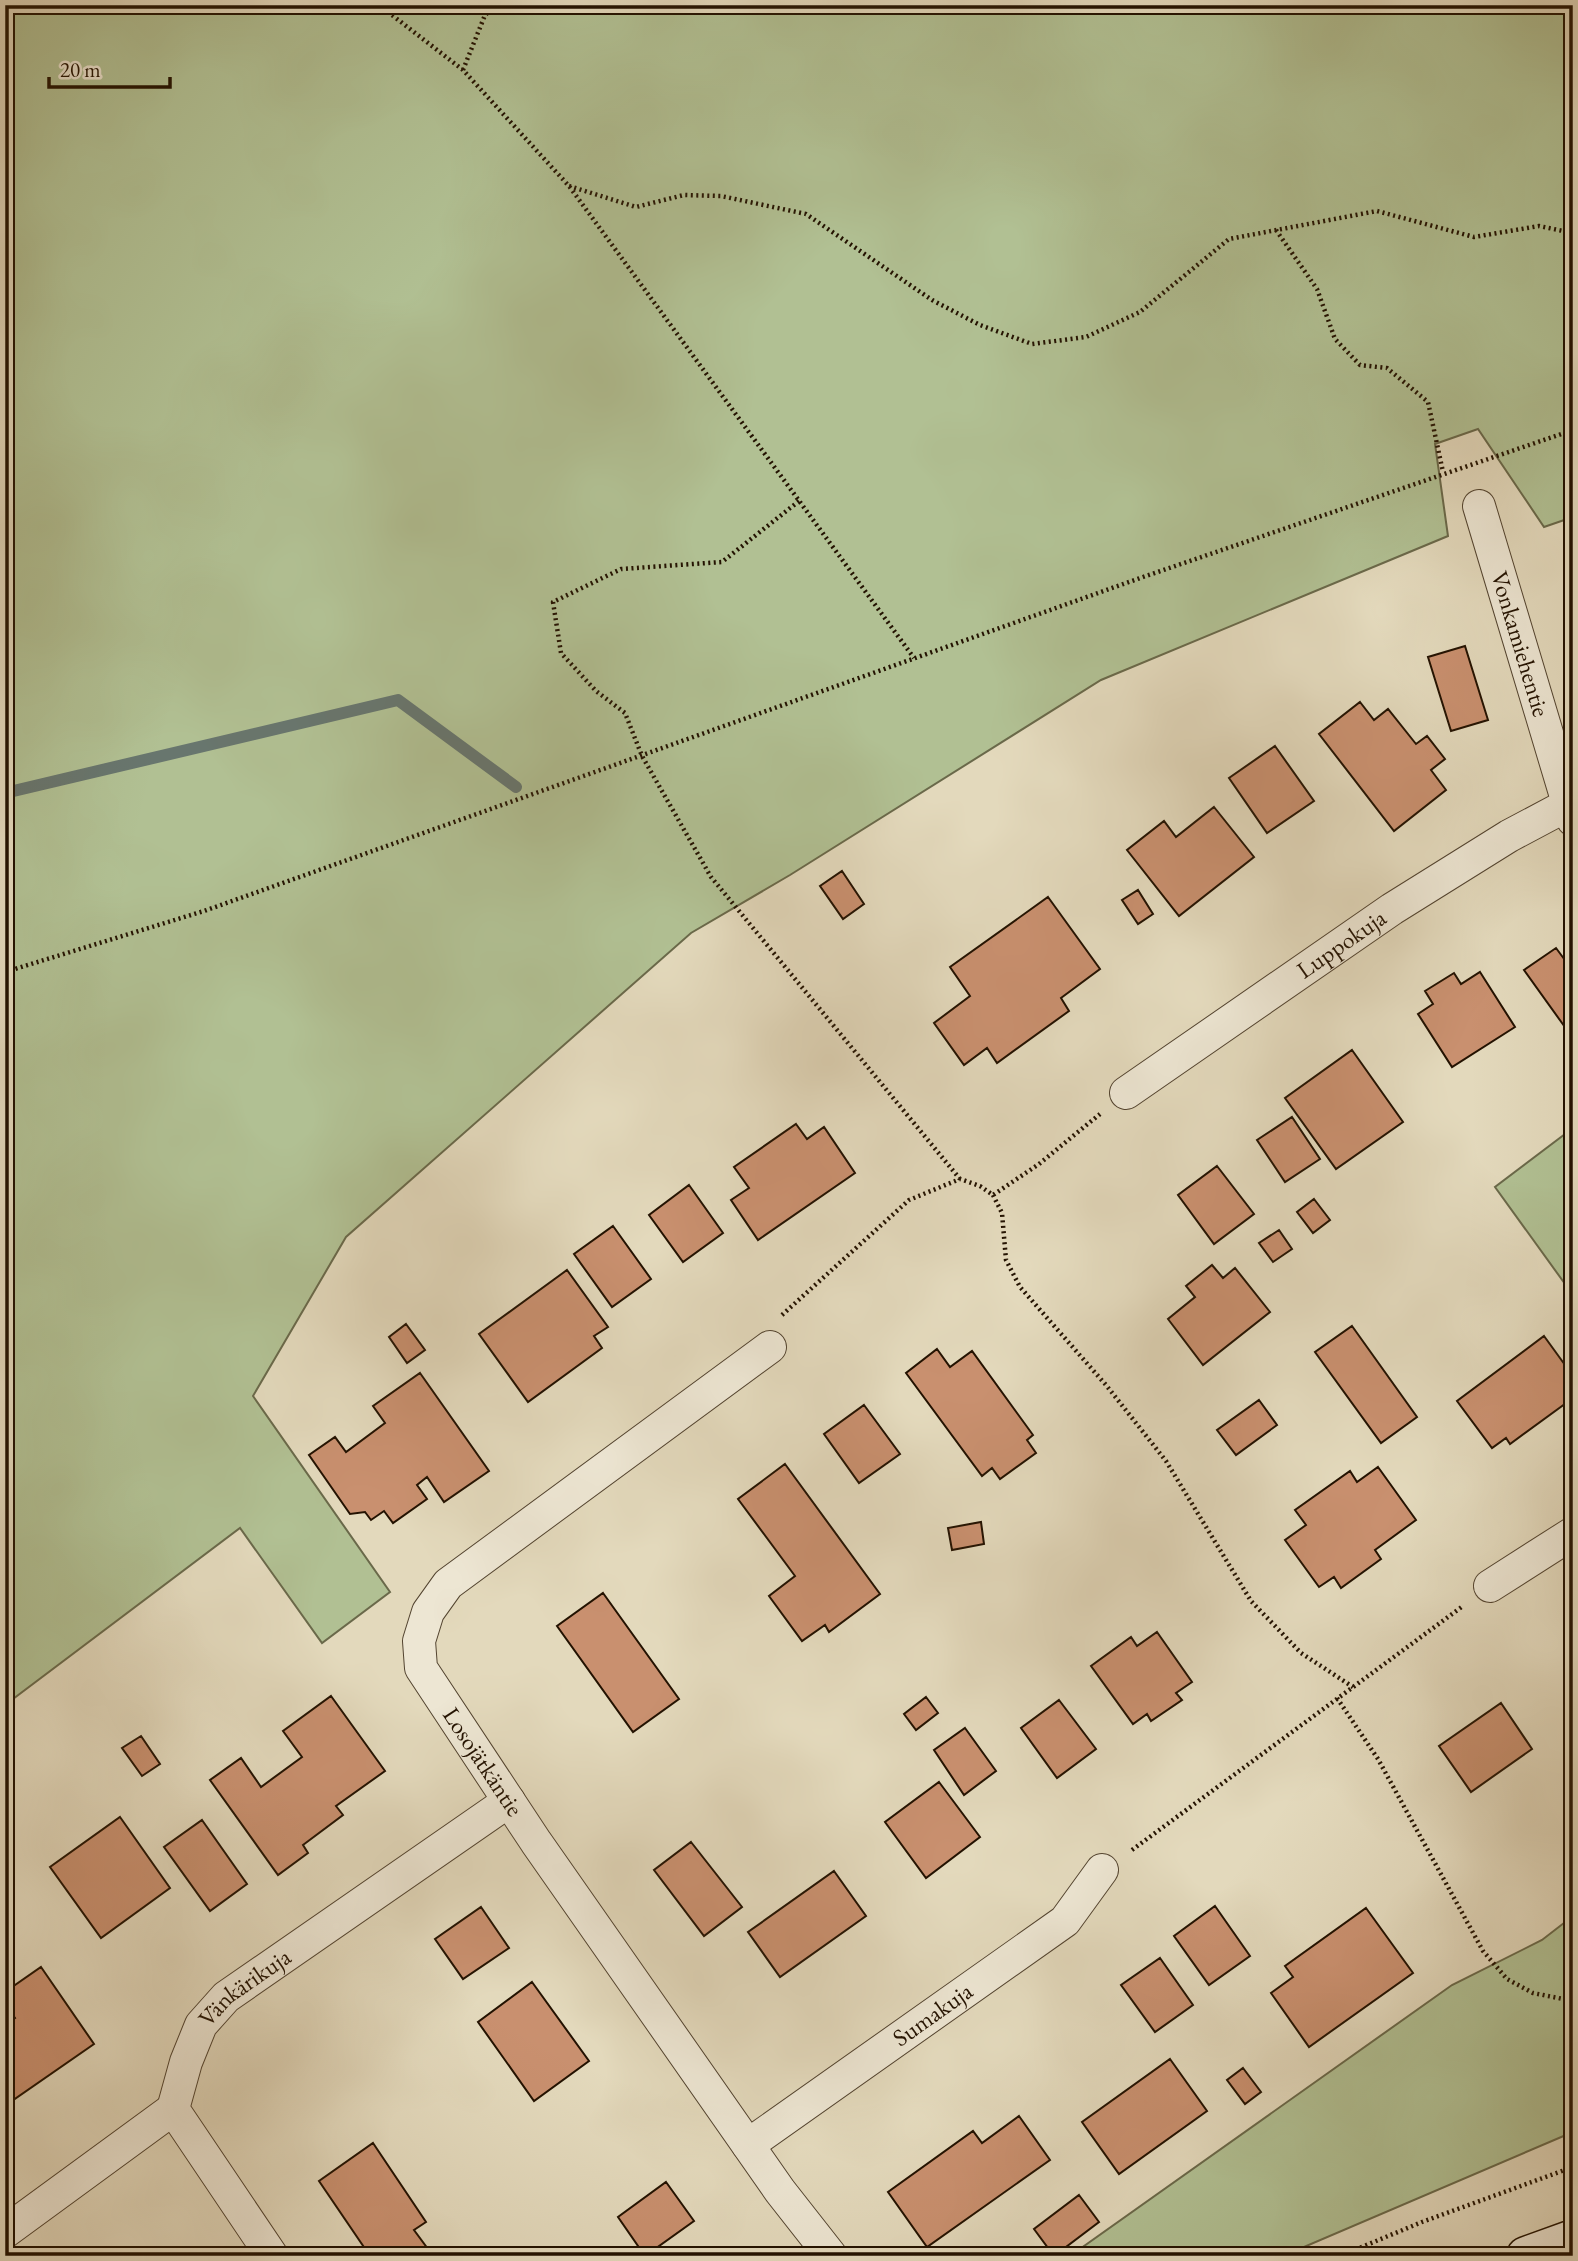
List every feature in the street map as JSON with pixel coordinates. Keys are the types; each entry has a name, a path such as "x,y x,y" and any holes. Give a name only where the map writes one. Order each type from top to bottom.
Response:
{"street":[{"name":"Vonkamiehentie","path":"1479,506 1571,809"},
{"name":"Luppokuja","path":"1126,1093 1392,909 1509,836 1571,809"},
{"name":"Losojätkäntie","path":"770,1347 448,1584 428,1612 419,1641 421,1668 509,1801 748,2145 831,2256"},
{"path":"1490,1586 1573,1533"},
{"name":"Vänkärikuja","path":"173,2109 186,2062 201,2025 226,1997 509,1801"},
{"name":"Sumakuja","path":"748,2145 1065,1921 1102,1870"},
{"path":"5,2232 173,2109 272,2256"},
{"path":"1526,2256 1573,2239"}],"path":[{"path":"379,5 463,71 569,186 914,658"},
{"path":"463,71 485,15 497,5"},
{"path":"569,186 636,207 684,195 721,196 806,214 932,300 980,325 1032,344 1086,337 1140,312 1229,239 1377,211 1474,237 1539,226 1573,233"},
{"path":"1276,230 1317,289 1335,339 1360,365 1387,368 1428,402 1443,472"},
{"path":"5,972 204,911 1443,472 1573,430"},
{"path":"799,501 722,562 621,569 553,602 561,653 596,691 625,713 642,756 711,877 960,1179 980,1186 993,1195 1002,1213 1006,1260 1020,1287 1106,1385 1166,1461 1209,1537 1251,1601 1301,1653 1353,1687"},
{"path":"993,1195 1039,1164 1126,1093"},
{"path":"770,1347 776,1320 909,1200 960,1179"},
{"path":"1102,1870 1166,1827 1490,1586"},
{"path":"1337,1698 1378,1759 1483,1951 1507,1979 1533,1993 1573,2001"},
{"path":"1340,2256 1422,2222 1573,2167"}],"green space":[{"path":"5,5 1573,5 1573,517 1544,527 1478,429 1435,444 1448,536 1101,680 790,875 691,933 346,1237 253,1396 390,1592 322,1643 240,1528 5,1705"},
{"path":"1573,1128 1573,1295 1495,1187"},
{"path":"1573,1916 1573,2132 1283,2256 1070,2256 1452,1985 1542,1940"}],"building":[{"path":"1465,646 1488,720 1451,731 1428,657"},
{"path":"1360,702 1374,720 1388,709 1416,744 1427,736 1445,759 1431,770 1446,790 1394,831 1319,734"},
{"path":"1275,746 1314,801 1267,833 1229,778"},
{"path":"1214,807 1254,857 1179,916 1127,850 1164,821 1176,837"},
{"path":"842,871 864,904 843,919 820,886"},
{"path":"1138,890 1153,914 1138,924 1122,900"},
{"path":"1048,897 1100,969 1061,998 1069,1011 997,1063 987,1048 964,1065 934,1023 970,996 950,967"},
{"path":"1556,948 1573,971 1573,1026 1567,1030 1524,970"},
{"path":"1480,972 1515,1027 1452,1067 1418,1014 1433,1004 1425,991 1454,973 1461,984"},
{"path":"1352,1050 1403,1122 1336,1169 1285,1098"},
{"path":"1292,1117 1320,1159 1285,1182 1257,1140"},
{"path":"796,1124 807,1139 824,1127 855,1173 758,1240 731,1200 749,1188 734,1167"},
{"path":"1217,1166 1254,1214 1214,1244 1178,1195"},
{"path":"689,1185 723,1233 683,1262 649,1215"},
{"path":"1314,1199 1330,1220 1313,1233 1297,1212"},
{"path":"613,1226 651,1279 612,1307 574,1254"},
{"path":"1279,1230 1292,1249 1273,1262 1259,1243"},
{"path":"1212,1265 1223,1278 1235,1268 1270,1312 1203,1365 1168,1319 1195,1297 1186,1286"},
{"path":"567,1270 608,1327 594,1336 602,1348 528,1402 479,1334"},
{"path":"406,1324 425,1350 407,1363 389,1337"},
{"path":"1352,1326 1417,1417 1381,1443 1315,1352"},
{"path":"1544,1336 1573,1376 1573,1398 1510,1444 1506,1438 1492,1448 1457,1401"},
{"path":"937,1349 950,1367 972,1351 1033,1435 1027,1440 1036,1453 1000,1479 992,1468 982,1476 906,1373"},
{"path":"420,1373 489,1471 444,1502 427,1477 417,1485 427,1499 393,1523 384,1511 371,1520 365,1512 350,1514 309,1455 335,1437 346,1452 385,1423 373,1406"},
{"path":"1259,1400 1277,1425 1236,1455 1217,1430"},
{"path":"864,1405 900,1454 859,1483 824,1434"},
{"path":"785,1464 880,1594 829,1632 825,1625 802,1641 769,1596 795,1576 738,1499"},
{"path":"1378,1467 1416,1520 1375,1550 1381,1559 1341,1588 1334,1577 1319,1587 1285,1540 1306,1525 1295,1510 1350,1471 1357,1482"},
{"path":"981,1522 984,1544 952,1550 948,1528"},
{"path":"603,1593 679,1699 633,1732 557,1626"},
{"path":"1157,1632 1192,1682 1176,1693 1182,1700 1151,1721 1147,1714 1133,1724 1091,1666 1131,1637 1137,1646"},
{"path":"331,1696 385,1771 336,1806 343,1815 303,1845 308,1853 278,1875 210,1780 241,1758 261,1787 302,1757 283,1731"},
{"path":"926,1697 938,1713 916,1730 904,1714"},
{"path":"1059,1700 1096,1749 1057,1778 1021,1728"},
{"path":"1501,1703 1532,1749 1471,1792 1439,1746"},
{"path":"965,1728 996,1771 964,1795 934,1750"},
{"path":"141,1736 160,1764 142,1776 122,1748"},
{"path":"939,1782 980,1837 926,1878 885,1822"},
{"path":"120,1817 170,1888 101,1938 50,1867"},
{"path":"202,1820 247,1884 210,1911 164,1847"},
{"path":"691,1842 742,1907 704,1936 654,1870"},
{"path":"834,1871 866,1916 780,1977 748,1932"},
{"path":"1215,1906 1250,1956 1209,1985 1174,1936"},
{"path":"481,1907 509,1948 463,1979 435,1939"},
{"path":"1366,1908 1413,1973 1309,2047 1271,1993 1293,1977 1285,1966"},
{"path":"1160,1958 1193,2005 1155,2032 1121,1985"},
{"path":"41,1967 94,2044 6,2105 5,2025 15,2018 5,2004 5,1992"},
{"path":"532,1982 589,2061 534,2101 478,2022"},
{"path":"1170,2059 1207,2111 1119,2174 1082,2122"},
{"path":"1243,2068 1261,2092 1245,2104 1227,2080"},
{"path":"1019,2116 1050,2160 927,2247 888,2192 973,2131 982,2143"},
{"path":"373,2143 426,2222 414,2230 428,2249 418,2256 370,2256 319,2181"},
{"path":"666,2182 694,2221 645,2256 618,2217"},
{"path":"1079,2195 1099,2222 1054,2256 1034,2229"}],"waterway":[{"path":"5,793 398,700 516,787"}]}
